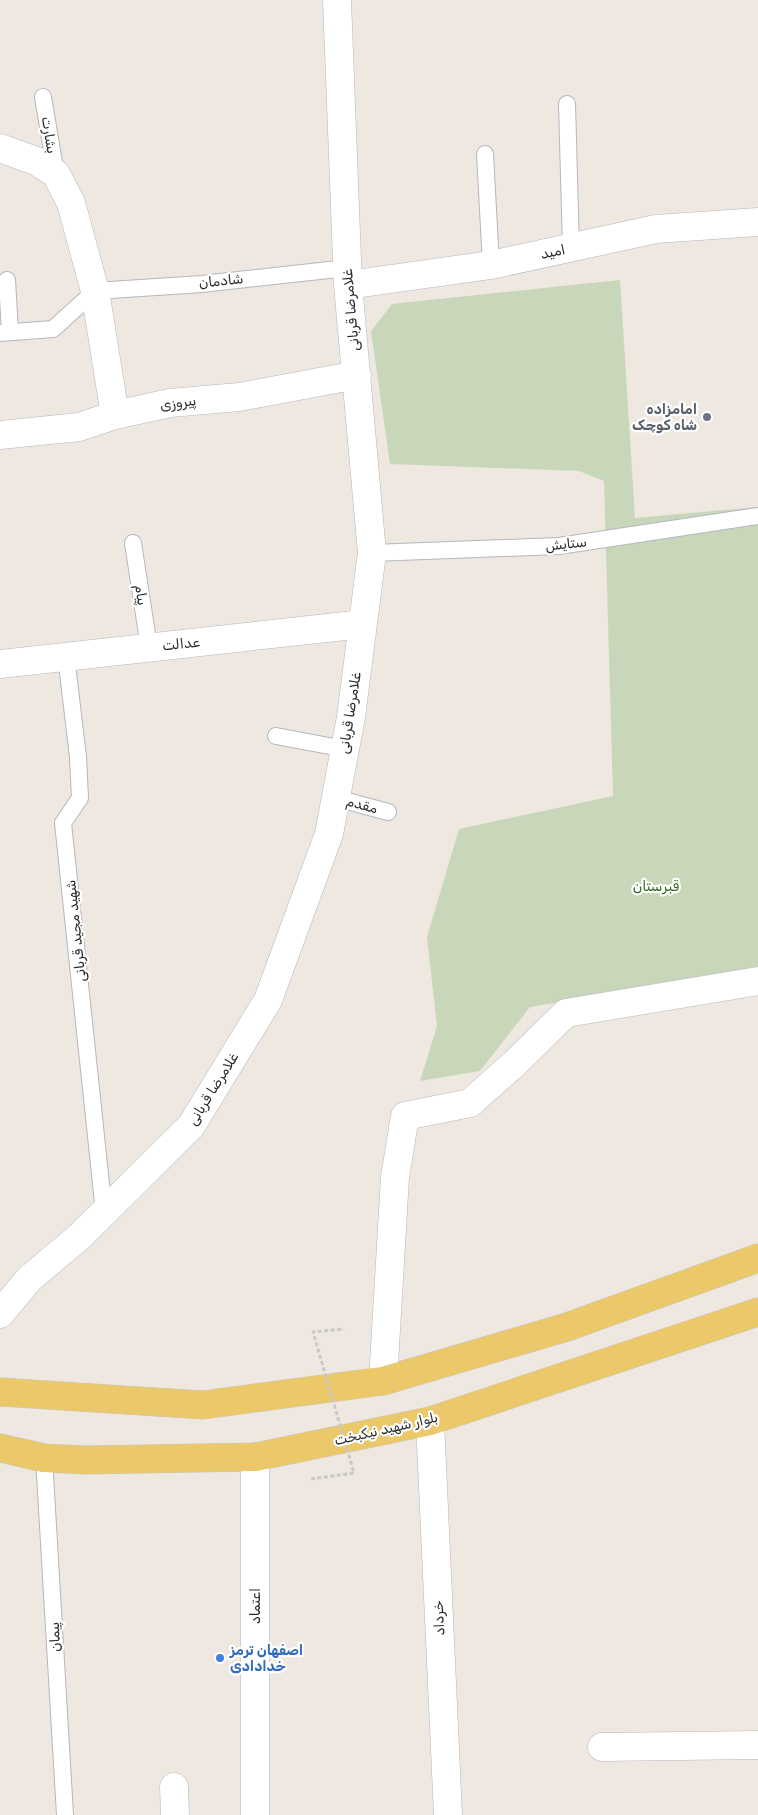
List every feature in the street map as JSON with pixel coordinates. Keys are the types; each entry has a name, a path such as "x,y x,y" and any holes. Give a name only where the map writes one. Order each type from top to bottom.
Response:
{"main road":[{"path":"0,1392 203,1405 382,1381 567,1327 758,1258"},
{"name":"بلوار شهید نیکبخت","path":"0,1448 44,1458 86,1460 255,1457 430,1421 758,1312"}],"street":[{"name":"غلامرضا قربانی","path":"0,1314 29,1278 79,1236 191,1126 268,1000 329,834 345,749 372,553 347,276 337,0"},
{"path":"0,148 36,161 56,174 72,203 95,291 115,415"},
{"name":"امید","path":"347,276 491,265 656,229 758,222"},
{"name":"پیروزی","path":"0,435 79,427 115,415 170,403 238,397 357,375"},
{"name":"عدالت","path":"0,664 363,624"},
{"path":"382,1381 395,1177 405,1116 470,1103 514,1064 566,1013 758,981"},
{"name":"خرداد","path":"430,1421 448,1815"},
{"name":"اعتماد","path":"255,1457 255,1815"},
{"path":"602,1748 758,1746"},
{"path":"174,1786 175,1815"}],"lane":[{"name":"بشارت","path":"43,96 56,174"},
{"path":"567,104 571,248"},
{"path":"485,154 491,265"},
{"name":"شادمان","path":"95,291 347,276"},
{"path":"7,280 5,333 53,329 95,291"},
{"name":"ستایش","path":"372,553 559,546 758,516"},
{"name":"پیام","path":"133,543 149,647"},
{"name":"شهید مجید قربانی","path":"66,656 78,757 80,798 63,822 104,1212"},
{"path":"276,736 345,749"},
{"name":"مقدم","path":"336,798 388,812"},
{"name":"پیمان","path":"44,1458 65,1815"}],"path":[{"path":"311,1479 354,1473 313,1332 344,1329"}],"green space":[{"name":"قبرستان","path":"620,280 635,518 758,507 758,970 530,1007 480,1071 420,1081 437,1026 427,937 459,829 613,796 604,481 579,471 390,464 371,331 392,304"}],"place":[{"name":"امامزاده شاه کوچک","path":"707,417"},
{"name":"اصفهان ترمز خدادادی","path":"220,1658"}]}
